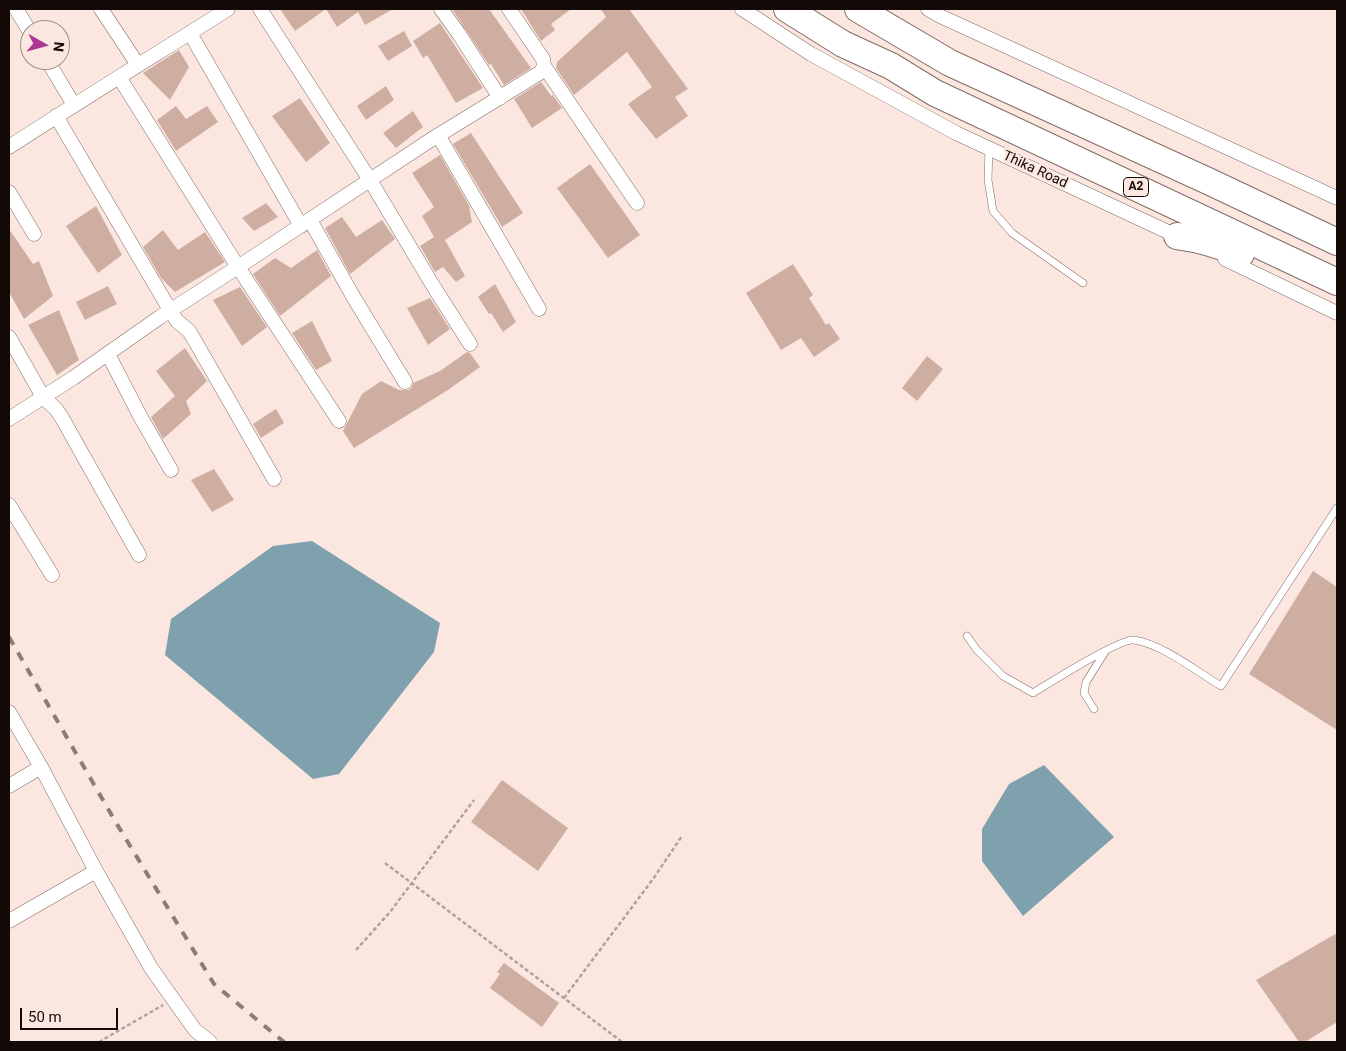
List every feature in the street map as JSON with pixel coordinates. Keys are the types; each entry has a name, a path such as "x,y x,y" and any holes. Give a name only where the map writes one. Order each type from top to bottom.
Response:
{"highway":[{"name":"Thika Road","path":"787,9 843,44 891,66 935,93 1328,278"},
{"path":"858,9 950,63 1337,242"},
{"path":"1177,236 1196,238 1220,245 1296,276 1328,278"}],"street":[{"path":"16,9 23,20"},
{"path":"101,9 138,65"},
{"path":"9,147 74,104 190,33 209,14 228,9"},
{"path":"260,9 370,180 470,344"},
{"path":"441,9 500,98"},
{"path":"509,9 540,54 544,66 637,203"},
{"name":"Thika Road","path":"742,9 811,54 956,133 1337,313"},
{"path":"928,9 1337,198"},
{"path":"190,33 305,223 406,382"},
{"path":"9,418 73,378 170,310 438,135 541,72 544,66"},
{"path":"53,70 74,104"},
{"path":"118,77 238,267 339,421"},
{"path":"56,116 177,322 189,331 274,479"},
{"path":"438,135 539,309"},
{"path":"9,192 34,234"},
{"path":"9,338 43,397 56,409 62,418 139,555"},
{"path":"108,354 171,470"},
{"path":"9,505 52,575"},
{"path":"9,712 151,968 195,1030 210,1042"},
{"path":"9,786 41,767"},
{"path":"9,921 96,871"}],"lane":[{"path":"988,148 988,180 993,211 1012,233 1083,283"},
{"path":"967,636 977,650 1003,676 1033,693 1106,650 1132,639 1159,647 1221,686 1337,508"},
{"path":"1094,709 1084,693 1086,682 1106,650"}],"path":[{"path":"356,950 390,912 474,800"},
{"path":"564,998 653,879 682,836"},
{"path":"385,863 622,1042"},
{"path":"99,1042 173,999"}],"water":[{"path":"312,541 440,623 434,652 339,774 313,779 165,655 171,619 273,546"},
{"path":"1044,765 1114,837 1023,916 982,861 982,829 1009,784"}],"building":[{"path":"280,9 326,9 295,31"},
{"path":"326,9 393,9 365,25 358,12 337,27"},
{"path":"452,9 489,9 531,68 504,85"},
{"path":"521,9 571,9 551,24 555,30 541,41"},
{"path":"601,9 629,9 688,89 675,97 688,116 656,139 628,104 652,87 627,52 574,95 556,68 557,62 606,17"},
{"path":"440,23 483,88 456,103 427,55 423,58 413,41"},
{"path":"404,31 412,46 388,61 378,46"},
{"path":"179,50 189,67 170,100 143,73"},
{"path":"541,82 562,108 532,128 514,99"},
{"path":"386,86 394,100 366,120 357,106"},
{"path":"300,98 330,143 306,162 272,116"},
{"path":"176,106 186,119 207,106 218,122 176,151 157,120"},
{"path":"413,111 423,127 396,148 383,133"},
{"path":"471,133 523,213 502,227 453,144"},
{"path":"440,155 471,209 469,207 472,222 445,240 465,276 456,282 443,267 435,272 420,246 434,237 422,216 434,207 412,173"},
{"path":"590,164 640,235 608,258 557,188"},
{"path":"266,203 278,217 254,231 242,218"},
{"path":"96,206 122,255 98,273 66,226"},
{"path":"342,217 356,237 382,220 395,239 350,274 325,228"},
{"path":"9,229 33,264 39,261 53,296 24,319 9,292"},
{"path":"163,230 178,250 205,232 225,262 175,292 161,278 143,247"},
{"path":"317,250 331,276 280,316 253,274 275,258 291,268"},
{"path":"793,264 813,295 809,298 826,325 829,323 840,339 814,357 801,338 781,350 746,293"},
{"path":"495,284 516,322 503,332 478,297"},
{"path":"108,286 117,304 85,320 76,302"},
{"path":"240,287 267,327 242,346 213,300"},
{"path":"430,298 450,329 428,345 407,308"},
{"path":"59,310 79,360 57,375 28,325"},
{"path":"312,321 332,361 316,370 292,333"},
{"path":"185,348 207,381 186,401 191,414 163,439 151,417 175,396 156,371"},
{"path":"467,352 470,353 480,367 448,390 354,448 343,431 362,394 381,381 399,390 409,390 413,383 440,371"},
{"path":"927,356 943,369 917,401 902,388"},
{"path":"276,409 284,423 261,438 253,424"},
{"path":"214,469 234,500 212,512 191,480"},
{"path":"1313,571 1337,587 1337,730 1249,674"},
{"path":"502,780 568,828 538,871 471,822"},
{"path":"1337,933 1337,1022 1305,1042 1299,1042 1256,980"},
{"path":"504,963 559,1003 542,1027 490,988 500,974 497,972"}],"railway":[{"path":"9,637 115,821 214,984 284,1042"}]}
